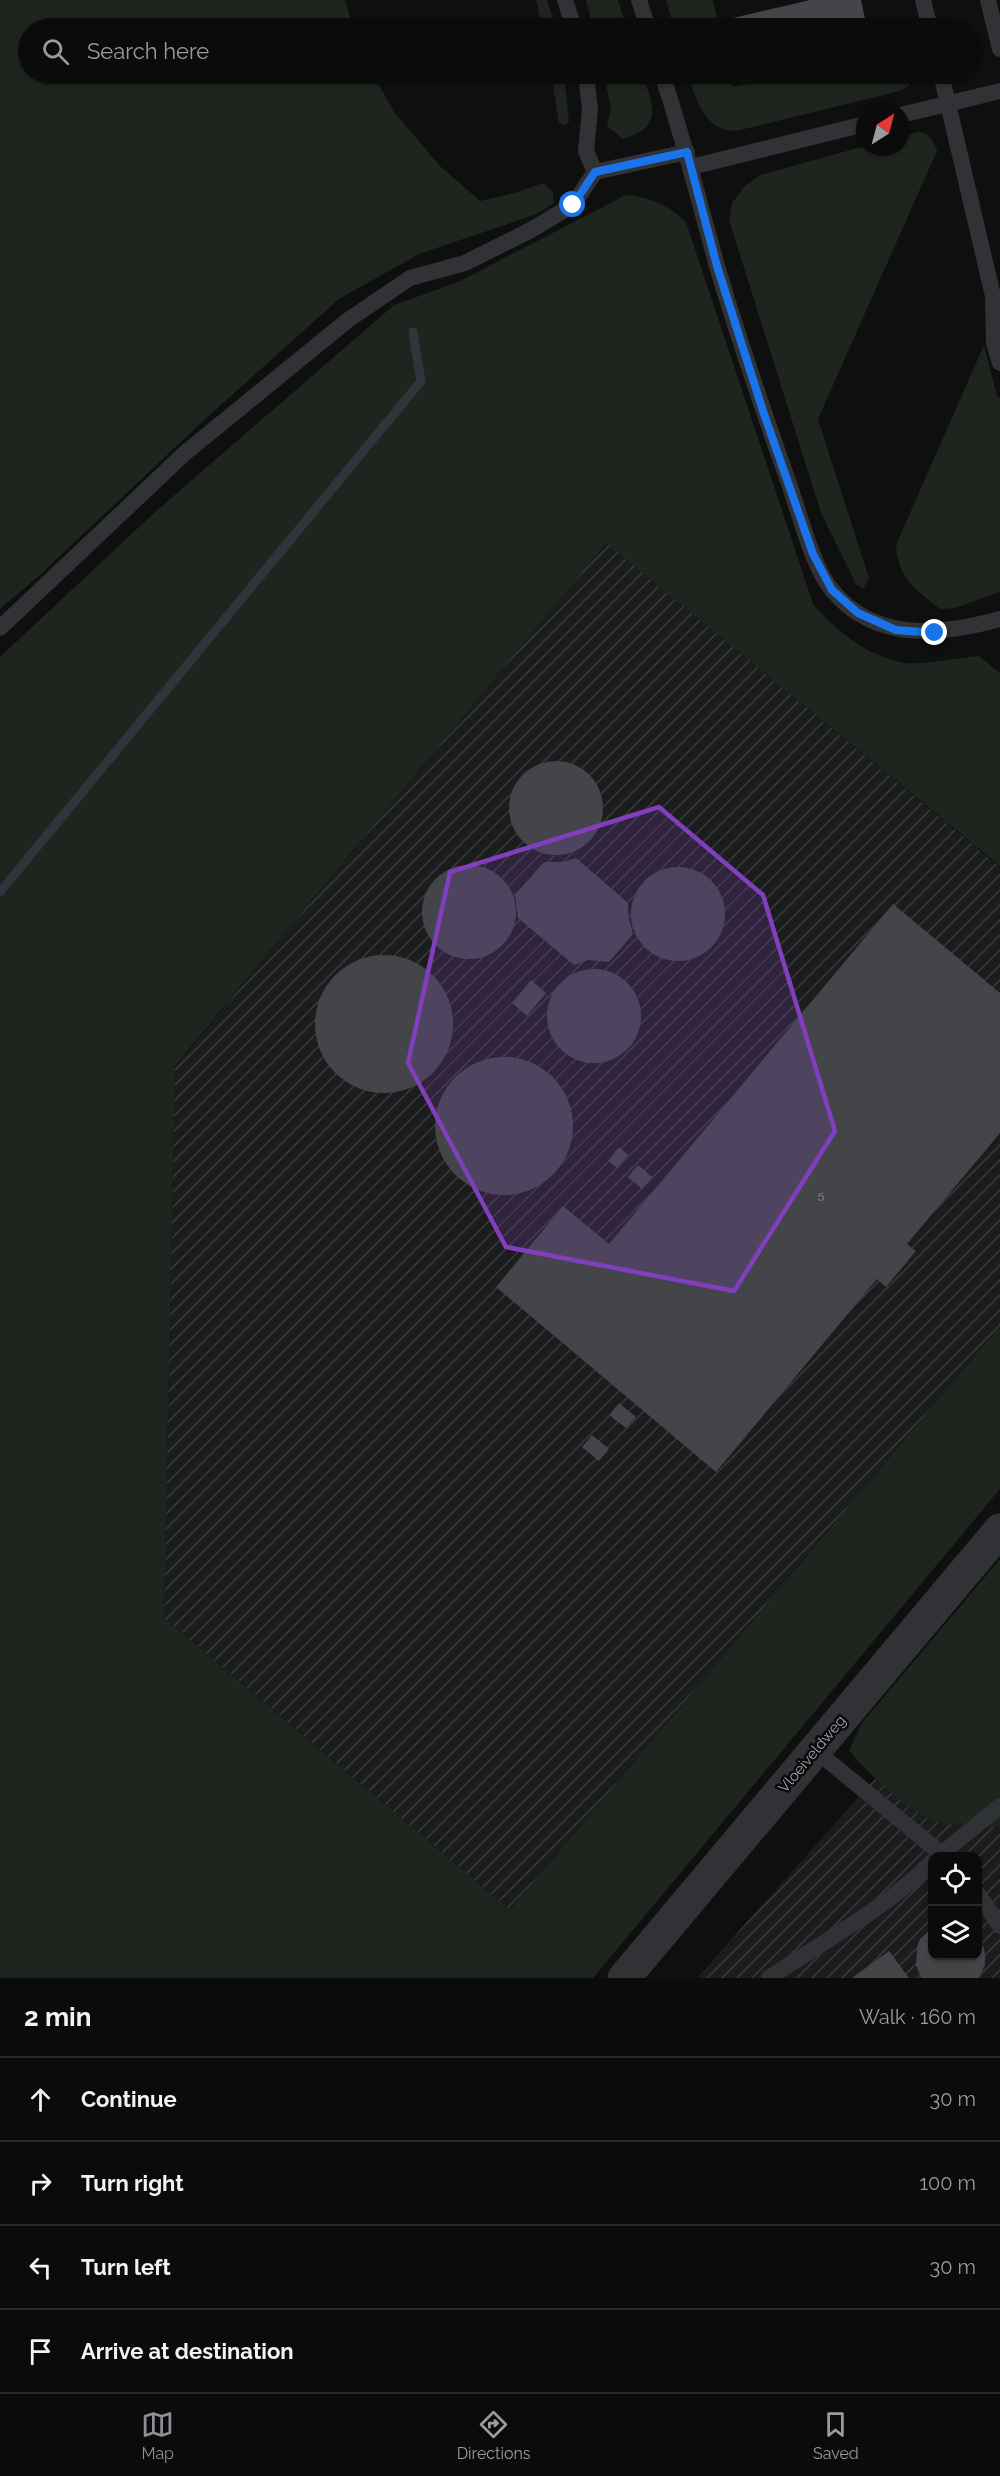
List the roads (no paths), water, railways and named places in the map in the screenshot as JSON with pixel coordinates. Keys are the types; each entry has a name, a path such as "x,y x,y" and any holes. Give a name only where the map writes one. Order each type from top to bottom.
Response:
{"street":[{"name":"Vloeiveldweg","path":"624,1978 1000,1530"}],"lane":[{"path":"565,0 571,18"},
{"path":"639,0 645,18"},
{"path":"923,0 928,18"},
{"path":"988,0 1000,49"},
{"path":"587,84 591,110 586,151 595,172"},
{"path":"665,84 689,159 717,266 763,411 813,554 832,590 858,613 896,630 935,633 1000,619"},
{"path":"943,84 993,296 994,343 1000,363"},
{"path":"910,113 1000,91"},
{"path":"0,628 185,453 348,320 410,278 465,263 529,231 573,205 595,172 689,159 856,126"},
{"path":"815,1750 933,1852"},
{"path":"945,1852 1000,1806"},
{"path":"769,1978 818,1944 874,1912 928,1866"},
{"path":"982,1900 1000,1926"}],"waterway":[{"path":"0,892 421,381 413,332"}]}
